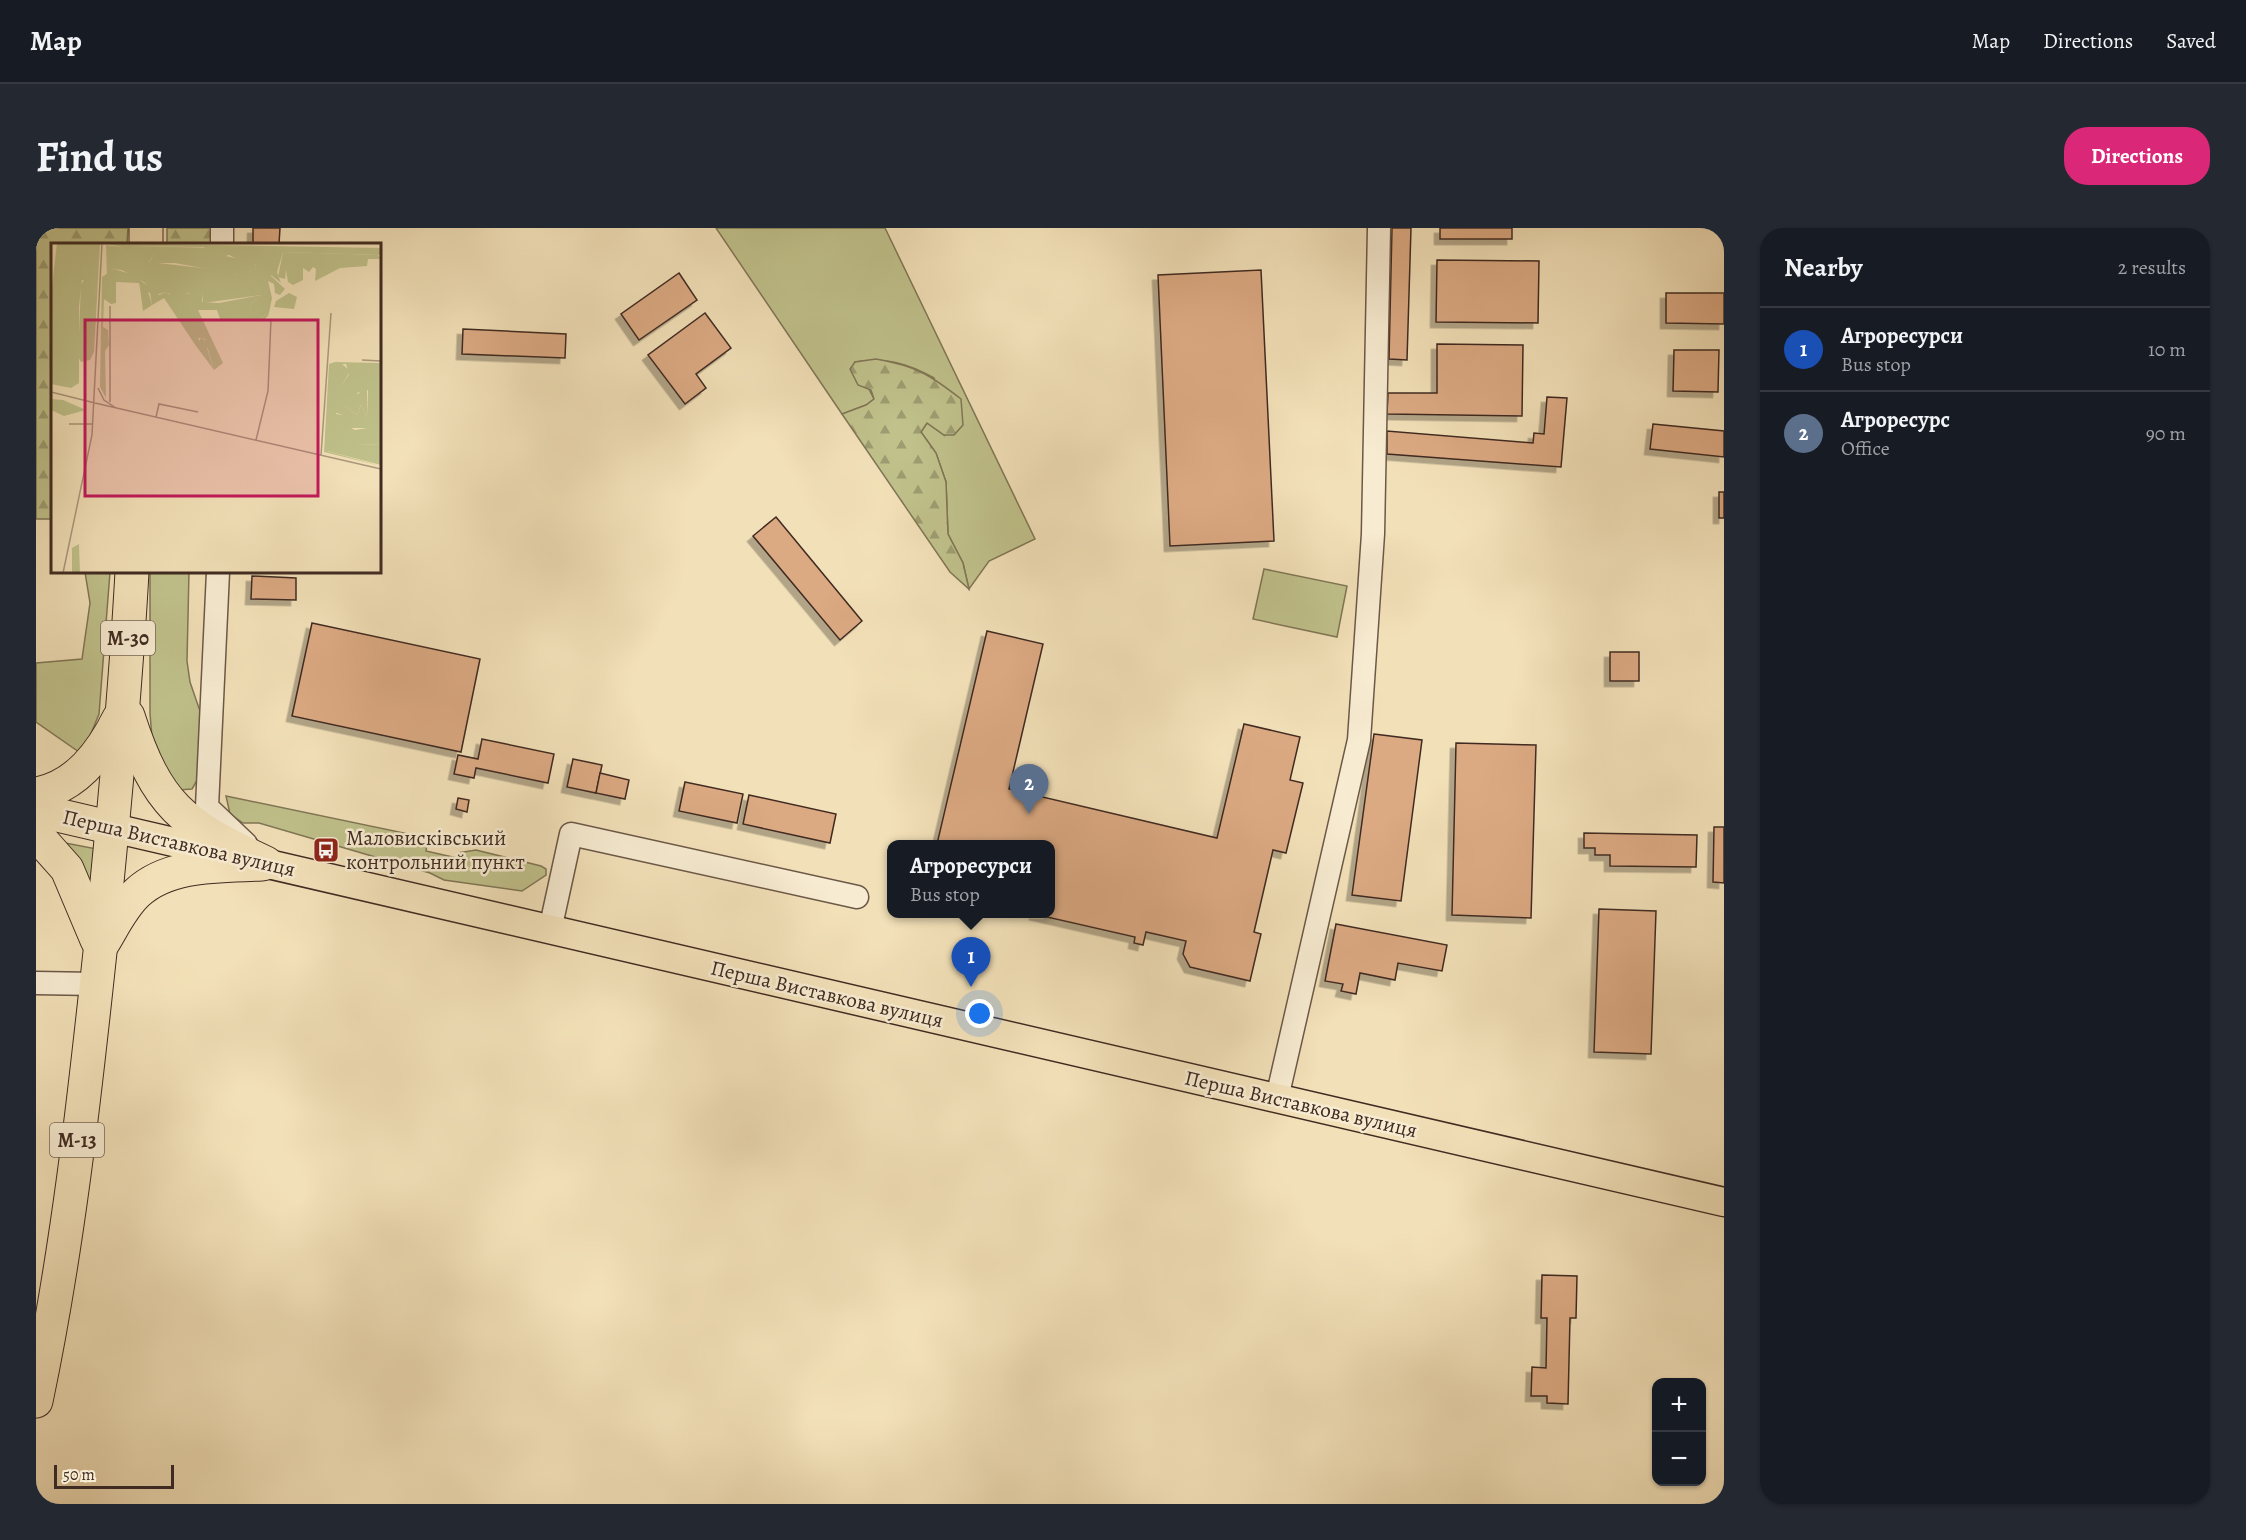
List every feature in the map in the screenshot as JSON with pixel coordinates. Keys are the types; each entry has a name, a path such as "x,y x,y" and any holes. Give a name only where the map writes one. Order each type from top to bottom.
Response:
{"highway":[{"name":"М-30","path":"113,828 125,705 132,573"},
{"path":"36,794 63,783 87,768 107,743 125,705"},
{"path":"125,705 144,764 174,808 215,840 266,863"},
{"name":"Перша Виставкова вулиця","path":"36,810 113,828"},
{"name":"М-13","path":"36,1401 43,1336 96,984 113,828"},
{"path":"36,834 67,868 100,947"},
{"path":"100,947 137,893 165,876 198,868 266,863"}],"main road":[{"name":"Перша Виставкова вулиця","path":"113,828 1724,1202"}],"lane":[{"path":"1277,1098 1359,740 1373,534 1379,228"},
{"path":"218,573 207,807 266,863"},
{"path":"550,930 571,834 857,897"},
{"path":"36,983 96,984"}],"green space":[{"path":"36,228 128,228 127,243 51,243 51,519 36,519"},
{"path":"167,228 215,228 215,243 167,243"},
{"path":"716,228 885,228 1035,539 989,561 969,589 963,563 948,534 946,482 936,453 921,432 927,423 944,435 934,378 896,362 876,360 855,362 874,399 866,405 842,414"},
{"path":"876,359 922,372 961,399 963,425 954,435 944,435 927,423 921,432 936,453 946,482 948,534 963,563 969,589 950,572 842,414 866,405 874,399 871,390 858,385 850,369 855,362"},
{"path":"1264,569 1347,586 1337,637 1253,619"},
{"path":"85,573 110,573 99,714 90,736 79,752 36,722 36,663 82,659 90,603"},
{"path":"150,573 189,573 187,661 190,682 200,711 199,777 192,789 179,790 153,749 150,714"},
{"path":"226,796 428,838 426,851 457,858 458,853 476,850 541,866 546,869 546,875 522,891 444,880 430,873 259,823 243,823 230,814"},
{"path":"55,841 97,849 93,882 89,882"}],"building":[{"path":"253,228 280,228 279,243 253,243"},
{"path":"1392,228 1411,228 1407,360 1389,359"},
{"path":"1440,228 1512,228 1512,239 1440,239"},
{"path":"1437,260 1539,261 1538,323 1436,322"},
{"path":"1261,270 1274,541 1170,546 1158,275"},
{"path":"679,273 697,300 639,340 621,314"},
{"path":"1666,293 1724,293 1724,324 1666,323"},
{"path":"705,313 731,348 696,374 706,388 685,404 648,355"},
{"path":"463,329 566,334 565,358 462,354"},
{"path":"1437,344 1523,345 1522,416 1387,414 1388,393 1437,393"},
{"path":"1674,350 1719,350 1718,392 1673,391"},
{"path":"1547,397 1567,398 1561,467 1387,454 1387,431 1533,443 1534,433 1544,434"},
{"path":"1653,424 1724,431 1724,457 1650,449"},
{"path":"1719,492 1724,492 1724,518 1719,518"},
{"path":"776,517 862,621 840,640 753,536"},
{"path":"252,576 296,578 296,600 251,599"},
{"path":"312,623 480,659 461,752 292,716"},
{"path":"987,631 1043,644 1009,789 1217,838 1244,724 1300,737 1290,780 1303,783 1286,853 1273,850 1254,932 1261,934 1250,981 1190,967 1183,954 1186,941 1146,932 1143,945 1134,943 1135,937 1052,918 1055,918 1055,840 938,840"},
{"path":"1610,652 1639,652 1639,681 1610,681"},
{"path":"1374,734 1422,740 1401,901 1352,895"},
{"path":"482,739 554,754 548,783 476,768 474,778 454,774 458,755 478,759"},
{"path":"1456,743 1536,745 1531,918 1452,915"},
{"path":"573,759 602,765 596,793 567,787"},
{"path":"600,773 629,780 625,799 596,793"},
{"path":"685,782 743,794 737,823 679,811"},
{"path":"749,795 836,814 830,843 743,824"},
{"path":"458,798 469,800 467,812 456,809"},
{"path":"1714,827 1724,827 1724,883 1713,882"},
{"path":"1584,833 1697,835 1696,867 1610,866 1610,855 1595,855 1595,848 1584,848"},
{"path":"1599,909 1656,911 1651,1054 1594,1052"},
{"path":"1336,924 1447,945 1442,971 1398,963 1395,980 1360,973 1356,994 1341,991 1343,984 1325,981"},
{"path":"1542,1275 1577,1276 1576,1318 1570,1318 1568,1404 1547,1403 1547,1396 1531,1396 1532,1367 1546,1368 1547,1318 1541,1318"}],"place":[{"name":"Агроресурс","path":"1029,814"},
{"name":"Маловисківський контрольний пункт","path":"326,850"},
{"name":"Агроресурси","path":"971,987"}]}
